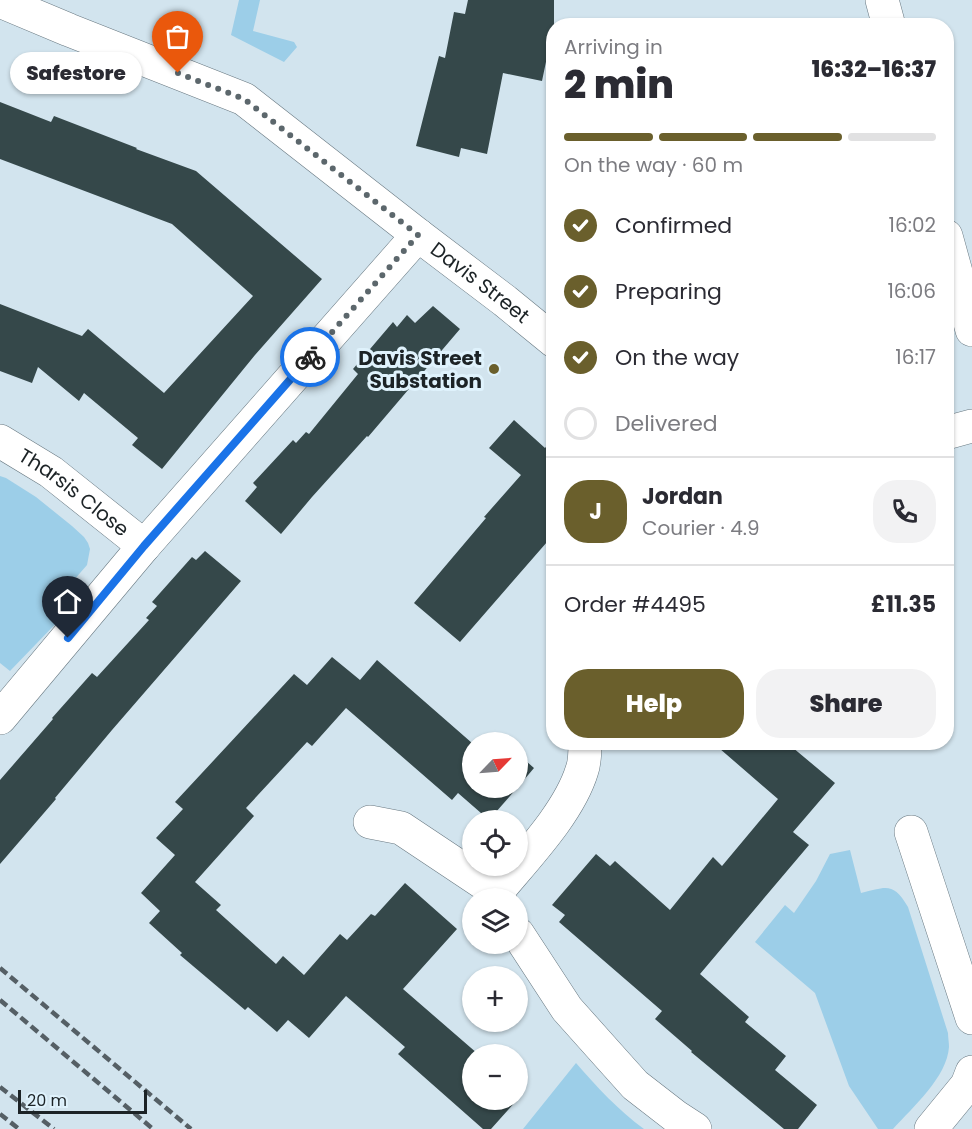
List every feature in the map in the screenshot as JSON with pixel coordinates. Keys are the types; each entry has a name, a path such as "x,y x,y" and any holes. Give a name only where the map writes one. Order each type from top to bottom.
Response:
{"street":[{"path":"882,0 887,18"},
{"name":"Davis Street","path":"0,2 244,99 546,334"},
{"name":"Tharsis Close","path":"0,718 144,546 418,235"},
{"path":"954,265 972,330"},
{"path":"954,431 972,426"},
{"name":"Tharsis Close","path":"0,441 51,472 144,546"},
{"path":"504,888 557,819 573,793 583,769 584,750"},
{"path":"370,822 401,828 489,888"},
{"path":"911,832 972,1018"},
{"path":"528,949 567,1009 635,1085 695,1129"},
{"path":"930,1129 967,1086 972,1072"}],"shaded area":[{"path":"239,0 260,0 253,31 294,42 297,47 284,62 231,35"},
{"path":"0,476 36,497 72,526 84,537 90,549 87,565 53,604 65,614 10,671 0,663"},
{"path":"850,850 861,893 889,888 898,893 908,907 948,1033 947,1058 936,1080 893,1129 878,1129 849,1086 815,993 755,942 785,905 794,913 816,881 830,854"},
{"path":"576,1063 608,1098 644,1129 523,1129"}],"building":[{"path":"468,0 554,0 554,18 546,18 546,62 542,81 503,73 487,154 461,148 459,157 416,146 439,56 445,58 454,12 465,14"},
{"path":"0,102 51,122 54,116 196,171 322,279 255,355 162,469 132,445 138,438 84,393 79,401 38,367 32,383 0,371 0,304 82,336 88,329 164,393 253,296 172,224 0,159"},
{"path":"433,306 460,329 281,534 245,501 257,487 253,483 293,440 296,443 306,432 309,434 358,374 353,369 393,322 397,327 407,315 415,323"},
{"path":"514,420 546,447 546,543 460,642 414,603 521,475 489,448"},
{"path":"205,551 241,581 0,864 0,780 92,673 97,677 149,620 146,618 157,606 152,602 192,557 196,560"},
{"path":"332,657 360,680 377,660 462,734 462,796 458,793 452,800 346,708 312,746 307,742 246,808 254,816 195,882 221,905 216,910 276,964 283,956 304,975 340,934 347,940 371,914 375,916 405,883 457,929 403,989 466,1044 462,1044 462,1110 508,1110 491,1129 483,1129 398,1054 405,1047 346,996 309,1038 288,1020 277,1032 248,1007 245,1010 180,955 182,953 149,923 160,911 141,893 175,855 156,838 183,809 175,802 294,674 307,685"},
{"path":"721,750 796,750 835,783 793,832 809,845 700,974 749,1017 745,1022 786,1056 775,1070 817,1105 798,1129 784,1129 691,1052 655,1019 662,1011 559,922 565,915 552,905 596,854 610,866 615,861 670,910 713,857 722,866 778,799"},
{"path":"528,763 534,768 528,775"},
{"path":"464,798 508,798 498,810 478,810"}],"railway":[{"path":"0,968 191,1129"},
{"path":"0,1000 153,1129"},
{"path":"0,1087 54,1129"},
{"path":"0,1114 19,1129"}],"way so far":[{"path":"178,73 244,99 418,235 310,357"}],"place":[{"name":"Safestore","path":"178,73"},
{"name":"Davis Street Substation","path":"494,369"}],"route":[{"path":"68,638 144,546 310,357"}]}
